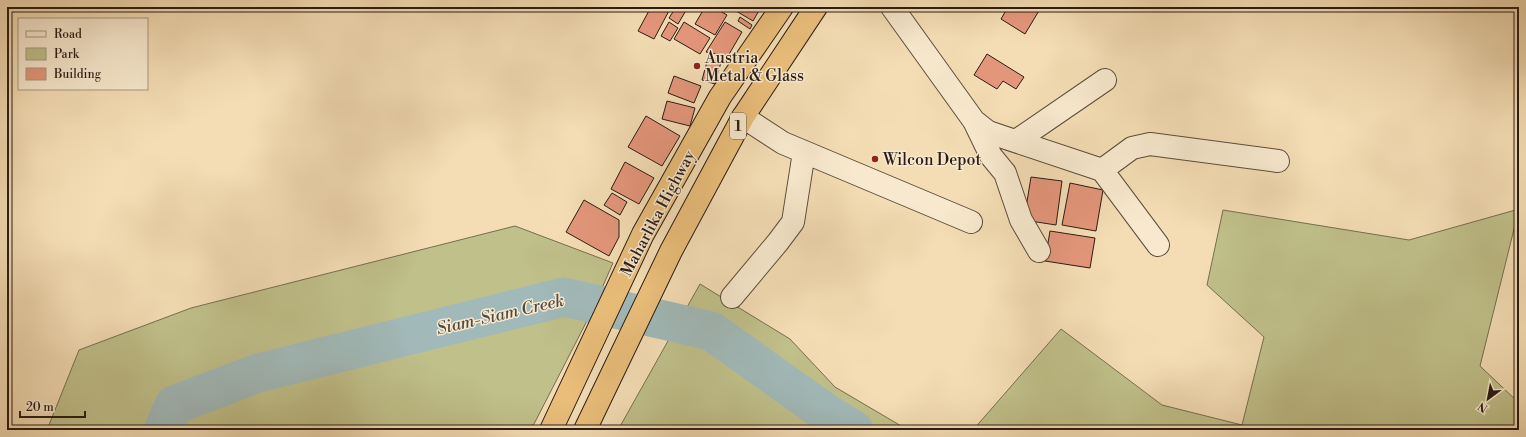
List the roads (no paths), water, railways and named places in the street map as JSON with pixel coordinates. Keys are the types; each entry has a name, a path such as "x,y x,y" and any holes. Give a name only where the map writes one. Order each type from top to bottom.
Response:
{"highway":[{"name":"Maharlika Highway","path":"551,430 643,234 720,97 782,7"},
{"name":"Maharlika Highway","path":"585,430 671,251 743,117 816,7"}],"lane":[{"path":"892,7 974,121 991,156 1005,173 1021,220 1039,251"},
{"path":"1016,141 1105,80"},
{"path":"743,117 783,143 971,222"},
{"path":"974,121 988,132 1102,170 1158,245"},
{"path":"1102,170 1132,148 1150,144 1278,161"},
{"path":"732,297 793,222 804,152"}],"waterway":[{"name":"Siam-Siam Creek","path":"163,430 174,405 258,373 564,297 711,331 826,413 854,430"}],"place":[{"name":"Austria Metal & Glass","path":"697,66"},
{"name":"Wilcon Depot","path":"875,159"}]}
